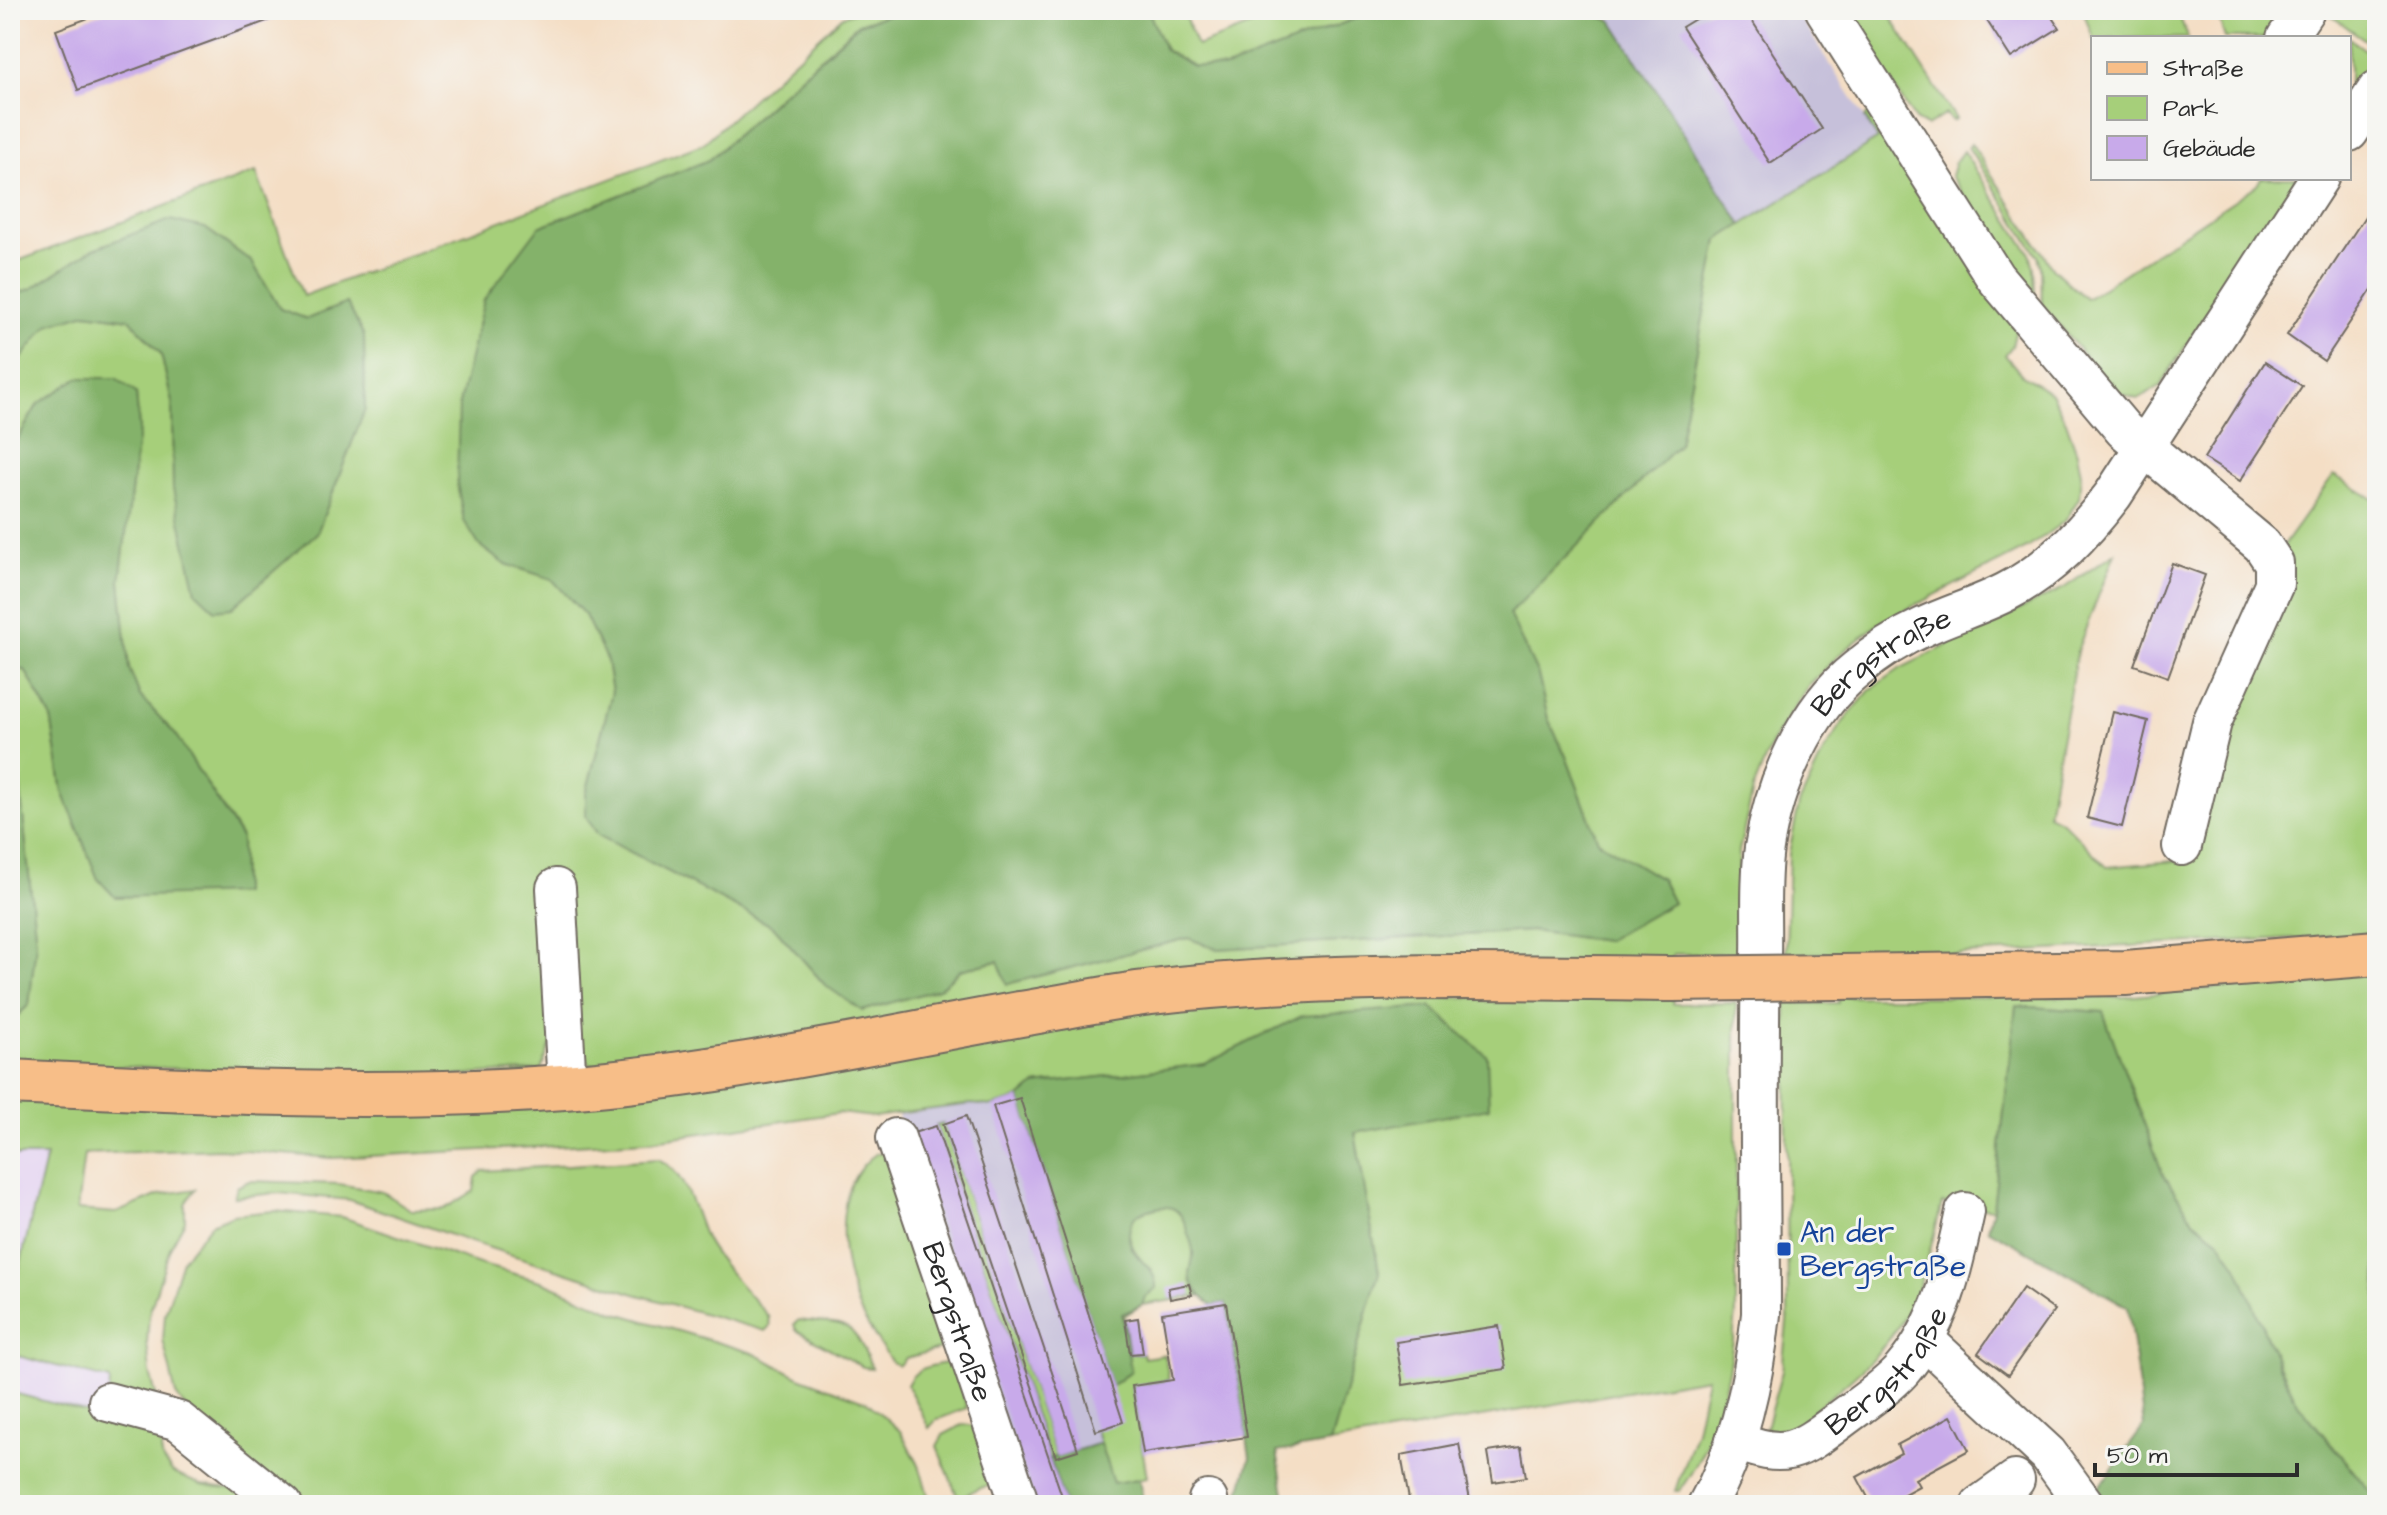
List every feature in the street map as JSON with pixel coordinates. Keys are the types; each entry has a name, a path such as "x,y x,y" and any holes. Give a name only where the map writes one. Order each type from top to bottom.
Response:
{"main road":[{"path":"10,1082 189,1092 440,1094 567,1087 728,1068 1164,990 1290,979 1449,976 1672,979 2125,973 2377,953"}],"street":[{"path":"1825,10 1995,277 2124,430 2262,545 2274,563 2274,584 2212,722 2182,846"},
{"path":"2287,36 2305,10"},
{"path":"2351,129 2377,90"},
{"name":"Bergstraße","path":"1707,1505 1735,1440 1756,1365 1761,1314 1763,849 1775,799 1792,753 1825,703 1853,672 1887,646 1924,626 2008,591 2041,570 2081,536 2113,495 2318,180"},
{"path":"556,888 567,1087"},
{"name":"Bergstraße","path":"896,1138 1020,1505"},
{"name":"Bergstraße","path":"1735,1440 1766,1451 1780,1452 1812,1440 1878,1392 1902,1370 1924,1339 1941,1306 1953,1269 1965,1212"},
{"path":"1924,1339 2048,1454 2085,1505"},
{"path":"108,1402 179,1421 283,1505"},
{"path":"1980,1505 2015,1480"}],"shaded area":[{"path":"1605,10 1795,10 1878,138 1742,225"},
{"path":"1020,1098 1123,1422 1096,1431 1100,1443 1056,1457 943,1124 936,1126 1065,1505 1029,1505 898,1115 971,1104 993,1106"},
{"path":"47,1155 32,1215 10,1308 10,1156"},
{"path":"10,1354 111,1380 106,1417 10,1392"}],"green space":[{"path":"860,10 902,10 858,24 709,160 539,227 479,545 503,563 552,579 585,615 607,661 612,692 586,794 586,816 598,835 774,927 825,985 939,989 960,970 999,961 1007,984 1188,938 1217,949 1532,931 1605,941 1673,903 1661,879 1598,841 1565,754 1548,719 1538,675 1508,614 1679,444 1718,240 1878,139 1865,118 1870,112 2016,329 2012,346 2005,355 2021,374 2051,393 2077,453 2081,474 2079,498 2066,520 2029,547 1878,624 1839,655 1808,686 1772,742 1753,790 1739,851 1737,954 1673,954 1672,960 865,1025 590,1065 574,1041 551,1044 541,1070 439,1077 10,1063 10,1022 29,1005 36,943 17,757 10,724 10,668 25,670 51,717 63,792 98,879 115,897 242,892 241,837 175,734 140,696 129,669 120,581 139,429 136,393 38,404 10,452 10,373 48,324 86,313 130,319 161,354 172,402 173,489 317,533 365,409 364,336 347,303 307,319 280,309 252,262 205,228 93,249 31,289 10,296 10,264 256,172 303,296 703,144 843,16"},
{"path":"902,10 1148,10 1165,50 1193,66 1226,68 1378,10 1582,10 1612,21 1742,225 1718,240 1679,444 1509,614 1538,675 1548,719 1565,754 1598,841 1661,879 1673,903 1605,941 1532,931 1217,949 1188,938 1007,984 998,961 960,970 939,989 862,1011 825,985 774,927 598,835 586,816 586,794 612,692 607,661 585,615 552,579 503,563 479,545 464,521 457,484 459,404 484,300 539,227 709,160 859,24"},
{"path":"1148,10 1182,10 1197,46 1293,10 1378,10 1227,68 1193,66 1164,50"},
{"path":"1845,10 1886,10 1956,119 1952,121 1946,114 1926,126 1915,120"},
{"path":"2083,10 2177,10 2187,36 2092,36"},
{"path":"2216,10 2291,10 2275,36 2224,36"},
{"path":"2329,10 2377,10 2377,46 2327,13"},
{"path":"2351,39 2371,54 2376,65 2368,79 2351,94"},
{"path":"1971,143 2053,269 2086,299 2257,185 2260,180 2303,180 2214,314 2208,311 2160,386 2137,399 2115,392 2042,305 2038,256 1968,147"},
{"path":"1963,151 2030,253 2035,299 2031,301 1951,176 1955,162"},
{"path":"170,220 205,228 252,262 280,309 307,319 347,303 364,336 365,409 317,533 232,608 215,610 196,592 173,489 172,402 161,354 130,319 86,313 48,325 10,373 10,296 31,289 93,249"},
{"path":"78,378 116,378 136,393 139,429 120,581 129,668 140,696 175,734 241,838 242,893 115,897 98,879 63,792 51,717 25,670 10,668 10,452 38,404"},
{"path":"2334,475 2377,501 2377,934 1839,960 1838,953 1786,954 1789,853 1799,804 1823,753 1843,722 1870,690 1901,668 2064,588 2115,553 2077,651 2048,814 2062,821 2107,867 2185,860 2280,550"},
{"path":"10,724 17,757 36,943 29,1005 10,1022"},
{"path":"2377,971 2377,1500 2298,1404 2219,1240 2193,1220 2162,1172 2103,1012 2016,1006 1993,1209 1942,1203 1919,1287 1895,1332 1856,1374 1812,1411 1816,1418 1788,1435 1765,1431 1782,1371 1788,1313 1786,1003 1838,1003 1839,997 2125,997"},
{"path":"1289,997 1673,998 1673,1004 1736,1003 1734,1335 1720,1406 1703,1450 1679,1491 1675,1491 1696,1430 1707,1378 1330,1443 1379,1272 1355,1133 1302,1016 1205,1064 1035,1085 1020,1098 993,1106 971,1104 873,1117 839,1113 647,1141 332,1158 220,1149 84,1154 77,1210 116,1213 159,1195 195,1189 185,1204 185,1221 170,1248 149,1314 147,1343 157,1399 109,1396 110,1380 10,1354 10,1308 46,1156 10,1156 10,1097 189,1107"},
{"path":"2016,1006 2103,1012 2162,1172 2193,1220 2219,1240 2237,1266 2298,1404 2377,1500 2377,1505 2104,1505 2099,1487 2144,1426 2128,1307 1988,1229 1993,1209"},
{"path":"1431,1007 1487,1056 1489,1108 1355,1133 1379,1272 1330,1443 1277,1452 1286,1505 1240,1505 1239,1496 1250,1457 1226,1303 1212,1305 1194,1286 1190,1274 1192,1248 1184,1221 1174,1209 1163,1207 1140,1213 1131,1224 1130,1244 1152,1274 1156,1288 1145,1297 1142,1305 1122,1314 1131,1371 1111,1386 1020,1098 1035,1085 1205,1064 1302,1016"},
{"path":"943,1124 1056,1457 1050,1459 936,1126"},
{"path":"877,1153 885,1153 951,1346 906,1358 898,1366 891,1361 861,1313 847,1273 844,1251 845,1206 851,1185 862,1167"},
{"path":"658,1159 668,1165 682,1182 705,1238 716,1256 768,1316 770,1326 765,1331 635,1294 350,1200 278,1193 234,1197 237,1187 249,1181 339,1184 383,1192 411,1210 444,1209 474,1191 476,1177 483,1171"},
{"path":"1167,1205 1183,1218 1190,1232 1194,1253 1190,1275 1200,1296 1142,1305 1152,1270 1134,1250 1130,1241 1130,1225 1134,1217 1142,1212"},
{"path":"274,1211 342,1217 482,1265 544,1282 614,1312 753,1353 799,1377 867,1402 900,1431 919,1465 931,1505 301,1505 192,1418 176,1395 163,1340 165,1314 182,1260 211,1224 233,1215"},
{"path":"1142,1305 1124,1316 1130,1354 1143,1353 1144,1358 1165,1355 1169,1380 1132,1386 1147,1477 1113,1484 1096,1431 1111,1386 1122,1314"},
{"path":"799,1320 846,1328 859,1341 872,1368 863,1367 796,1330 794,1324"},
{"path":"945,1363 954,1367 967,1408 936,1420 929,1428 907,1385 918,1371"},
{"path":"10,1392 163,1433 163,1461 173,1473 201,1485 252,1493 267,1505 10,1505"},
{"path":"964,1424 974,1426 999,1485 978,1489 959,1500 937,1446 943,1435"},
{"path":"1100,1443 1113,1483 1139,1479 1144,1505 1065,1505 1050,1459"}],"building":[{"path":"110,10 297,10 78,90 56,30"},
{"path":"1710,10 1745,10 1822,129 1770,163 1682,27"},
{"path":"1980,10 2047,10 2059,28 2011,58"},
{"path":"2377,198 2377,282 2324,361 2287,335"},
{"path":"2265,362 2302,386 2240,481 2204,458"},
{"path":"2172,563 2205,575 2168,677 2134,665"},
{"path":"2113,712 2148,721 2122,827 2087,818"},
{"path":"1020,1098 1123,1422 1096,1431 993,1106"},
{"path":"966,1116 1078,1450 1056,1457 943,1124"},
{"path":"936,1126 1065,1505 1037,1505 910,1134"},
{"path":"1189,1284 1192,1295 1170,1299 1168,1288"},
{"path":"2023,1288 2054,1310 2008,1375 1978,1353"},
{"path":"1226,1303 1247,1437 1143,1453 1132,1386 1173,1380 1162,1313"},
{"path":"1138,1318 1143,1353 1130,1354 1125,1320"},
{"path":"1499,1326 1506,1369 1403,1385 1396,1342"},
{"path":"1951,1416 1969,1450 1915,1479 1919,1486 1884,1505 1872,1505 1857,1477 1901,1453 1897,1445"},
{"path":"1459,1444 1471,1505 1410,1505 1401,1455"},
{"path":"1521,1447 1526,1477 1493,1482 1488,1452"}],"place":[{"name":"An der Bergstraße","path":"1784,1249"}]}
